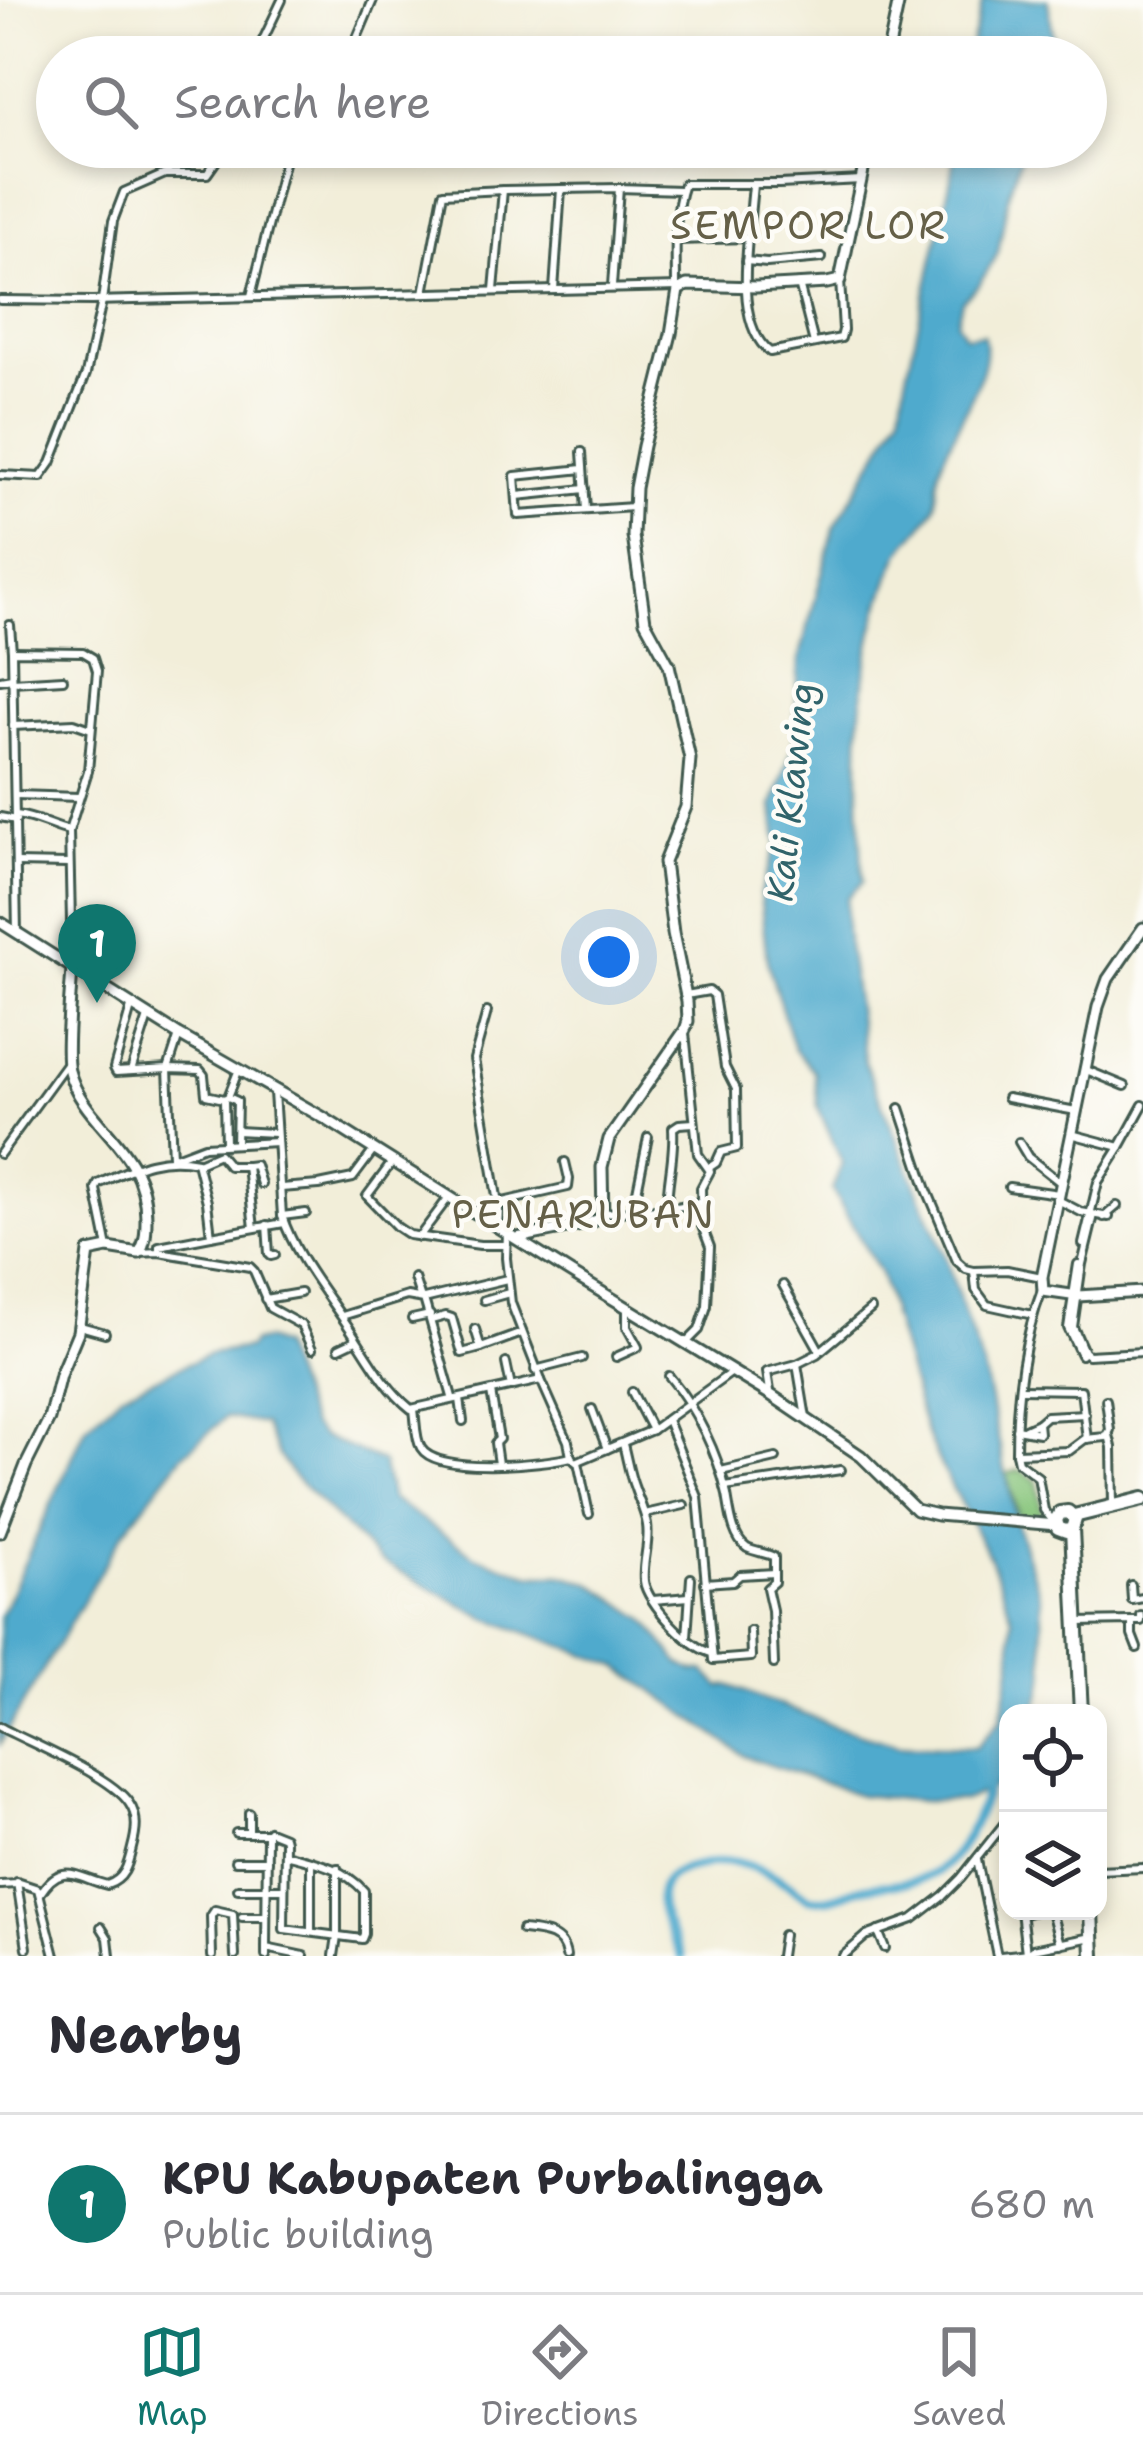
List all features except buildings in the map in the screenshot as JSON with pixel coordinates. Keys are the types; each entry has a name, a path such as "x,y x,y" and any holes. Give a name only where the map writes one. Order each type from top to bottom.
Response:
{"main road":[{"path":"1056,1525 1063,1531 1113,1505 1143,1499"},
{"path":"1073,1522 1081,1704"},
{"path":"1091,1920 1093,1956"}],"street":[{"path":"265,36 282,0"},
{"path":"358,36 373,0"},
{"path":"891,36 899,0"},
{"path":"0,475 33,478 46,474 86,374 113,221 124,192 165,174 207,173 211,168"},
{"path":"251,296 283,168"},
{"path":"753,184 744,287 754,326 765,349 774,352 839,339 843,334 840,280 864,168"},
{"path":"393,1162 367,1197 397,1228 419,1237 507,1236 603,1217 602,1167 609,1139 688,1021 664,870 686,807 690,759 669,665 644,621 633,543 633,507 643,446 678,287 681,190 686,183 862,180"},
{"path":"611,288 619,188"},
{"path":"554,290 561,189"},
{"path":"494,290 502,190"},
{"path":"424,293 446,192 681,190"},
{"path":"676,240 748,238"},
{"path":"746,261 822,258"},
{"path":"0,300 687,284 744,287 840,280"},
{"path":"799,284 814,343"},
{"path":"582,452 586,510"},
{"path":"562,459 563,471"},
{"path":"583,469 515,476 518,515 633,507"},
{"path":"517,496 585,489"},
{"path":"10,625 16,933"},
{"path":"0,638 11,638"},
{"path":"12,651 83,652 93,658 97,671 88,771 69,831 68,1062 80,1093 142,1184 146,1236 140,1252"},
{"path":"0,680 63,680"},
{"path":"13,726 74,723 91,729"},
{"path":"15,795 79,797"},
{"path":"0,819 33,816 69,831"},
{"path":"16,863 68,865"},
{"path":"0,922 771,1395 861,1456 916,1510 1056,1525"},
{"path":"1056,1525 1044,1510 1038,1477 1018,1462 1020,1389 1104,989 1143,928"},
{"path":"686,995 714,994 726,1071 736,1089 737,1148 720,1152 710,1167"},
{"path":"132,1004 116,1072 200,1070 206,1095 237,1101 236,1144"},
{"path":"487,1012 474,1059 507,1236 509,1293 568,1441 589,1514"},
{"path":"131,1071 149,1015"},
{"path":"685,1030 698,1154 710,1167 701,1186 702,1226 710,1247 707,1306 699,1330 686,1342"},
{"path":"173,1157 168,1069 179,1035"},
{"path":"0,1154 68,1062"},
{"path":"224,1144 226,1098 240,1068"},
{"path":"1084,1069 1125,1086"},
{"path":"274,1088 283,1219 321,1291 413,1410 424,1452 464,1465 574,1459 652,1430 732,1372"},
{"path":"1007,1098 1076,1111"},
{"path":"1143,1105 1098,1182 1071,1328 1082,1357 1143,1352"},
{"path":"900,1108 927,1190 961,1266 1042,1277"},
{"path":"667,1208 674,1128 694,1123"},
{"path":"236,1131 276,1137"},
{"path":"1071,1135 1120,1147"},
{"path":"108,1248 96,1186 134,1167 204,1146 276,1137"},
{"path":"633,1211 648,1137"},
{"path":"1018,1142 1059,1194 1106,1217 1117,1206"},
{"path":"281,1188 353,1178 374,1150"},
{"path":"173,1157 198,1162 219,1154 230,1166 255,1165 261,1184"},
{"path":"198,1162 211,1236"},
{"path":"498,1203 568,1187 565,1162"},
{"path":"248,1166 254,1228"},
{"path":"353,1178 359,1186"},
{"path":"1009,1187 1059,1194"},
{"path":"419,1237 449,1196"},
{"path":"604,1213 702,1202"},
{"path":"0,1532 49,1419 55,1389 80,1326 87,1255 108,1248 159,1249 306,1213"},
{"path":"267,1225 268,1253 275,1255"},
{"path":"159,1249 250,1267 274,1312 301,1325 312,1349"},
{"path":"974,1271 976,1290 987,1306 1033,1315"},
{"path":"414,1278 464,1421"},
{"path":"342,1316 407,1296 507,1280"},
{"path":"783,1285 820,1351"},
{"path":"1042,1290 1075,1296 1143,1292"},
{"path":"484,1300 509,1293"},
{"path":"265,1299 300,1294"},
{"path":"616,1357 638,1347 627,1327 628,1306"},
{"path":"771,1395 767,1372 797,1364 820,1351 871,1309"},
{"path":"412,1319 452,1318 462,1353 522,1333"},
{"path":"80,1326 105,1333"},
{"path":"475,1329 482,1348"},
{"path":"339,1348 356,1340"},
{"path":"536,1370 582,1358"},
{"path":"506,1363 511,1387"},
{"path":"797,1364 806,1418"},
{"path":"669,1376 691,1403 721,1471 741,1541 748,1548 773,1555 773,1584 767,1588 774,1664"},
{"path":"413,1410 541,1380"},
{"path":"477,1384 479,1394"},
{"path":"1020,1389 1078,1388 1087,1438"},
{"path":"491,1391 499,1464"},
{"path":"632,1392 652,1430"},
{"path":"1106,1400 1113,1505"},
{"path":"592,1409 608,1449"},
{"path":"1021,1429 1046,1416 1085,1414"},
{"path":"667,1420 698,1497 716,1662 748,1658 752,1654 750,1631"},
{"path":"1021,1429 1044,1435 1039,1423"},
{"path":"1016,1454 1070,1451 1087,1438 1109,1435"},
{"path":"623,1444 645,1514 648,1538 643,1584 662,1615 698,1649 712,1653"},
{"path":"721,1471 776,1458"},
{"path":"725,1487 841,1470"},
{"path":"0,1493 12,1499"},
{"path":"645,1514 685,1505"},
{"path":"705,1583 774,1573"},
{"path":"687,1637 691,1577"},
{"path":"1131,1585 1132,1600 1143,1598"},
{"path":"653,1600 688,1597"},
{"path":"1077,1622 1141,1622 1141,1616"},
{"path":"1132,1621 1136,1648"},
{"path":"0,1726 118,1792 132,1808 136,1824 130,1857 116,1882 107,1885 61,1873 40,1894"},
{"path":"249,1813 249,1833"},
{"path":"843,1956 866,1936 913,1919 961,1878 999,1828"},
{"path":"236,1833 272,1831 284,1837 284,1929 362,1939 364,1891 337,1868 285,1854"},
{"path":"267,1833 266,1952 304,1956"},
{"path":"977,1857 999,1956 1092,1936"},
{"path":"236,1861 267,1861"},
{"path":"311,1861 311,1932"},
{"path":"334,1956 337,1868"},
{"path":"1107,1870 1143,1868"},
{"path":"17,1884 27,1948"},
{"path":"0,1885 34,1886 55,1956"},
{"path":"238,1889 284,1889"},
{"path":"212,1956 211,1916 215,1910 234,1916 235,1956"},
{"path":"242,1917 266,1917"},
{"path":"1022,1920 1029,1952"},
{"path":"1053,1920 1060,1944"},
{"path":"101,1927 110,1956"},
{"path":"522,1930 556,1937 565,1945 566,1956"},
{"path":"878,1931 885,1948"},
{"path":"780,1956 783,1935"}],"green space":[{"path":"1020,1470 1037,1481 1042,1513 1036,1520 1020,1519 1006,1474"}],"water":[{"path":"983,0 1048,0 1053,36 974,36"},
{"name":"Kali Klawing","path":"953,168 1017,168 998,253 979,285 962,301 957,322 965,336 983,334 986,348 978,383 944,455 935,506 898,558 872,636 859,758 863,882 847,898 846,931 865,1063 944,1253 983,1368 1018,1529 1041,1598 1045,1675 1038,1704 1004,1704 1012,1661 1012,1617 990,1558 926,1433 880,1273 832,1190 842,1163 818,1107 814,1071 794,1049 767,961 760,893 777,844 773,806 794,743 799,660 834,528 901,413"},
{"path":"266,1340 280,1346 311,1425 322,1436 382,1462 391,1499 477,1557 532,1575 562,1575 591,1583 645,1619 679,1663 705,1671 720,1687 728,1685 899,1745 976,1747 999,1721 999,1783 965,1800 859,1795 746,1757 618,1666 486,1618 380,1561 293,1476 264,1424 226,1417 183,1455 122,1534 0,1744 0,1617 86,1427 122,1393 210,1354"}],"waterway":[{"path":"682,1956 660,1901 667,1879 679,1871 735,1862 817,1899 927,1877 959,1848 991,1779"}],"place":[{"name":"KPU Kabupaten Purbalingga","path":"97,1003"}],"district":[{"name":"SEMPOR LOR","path":"809,225"},
{"name":"PENARUBAN","path":"584,1214"}]}
